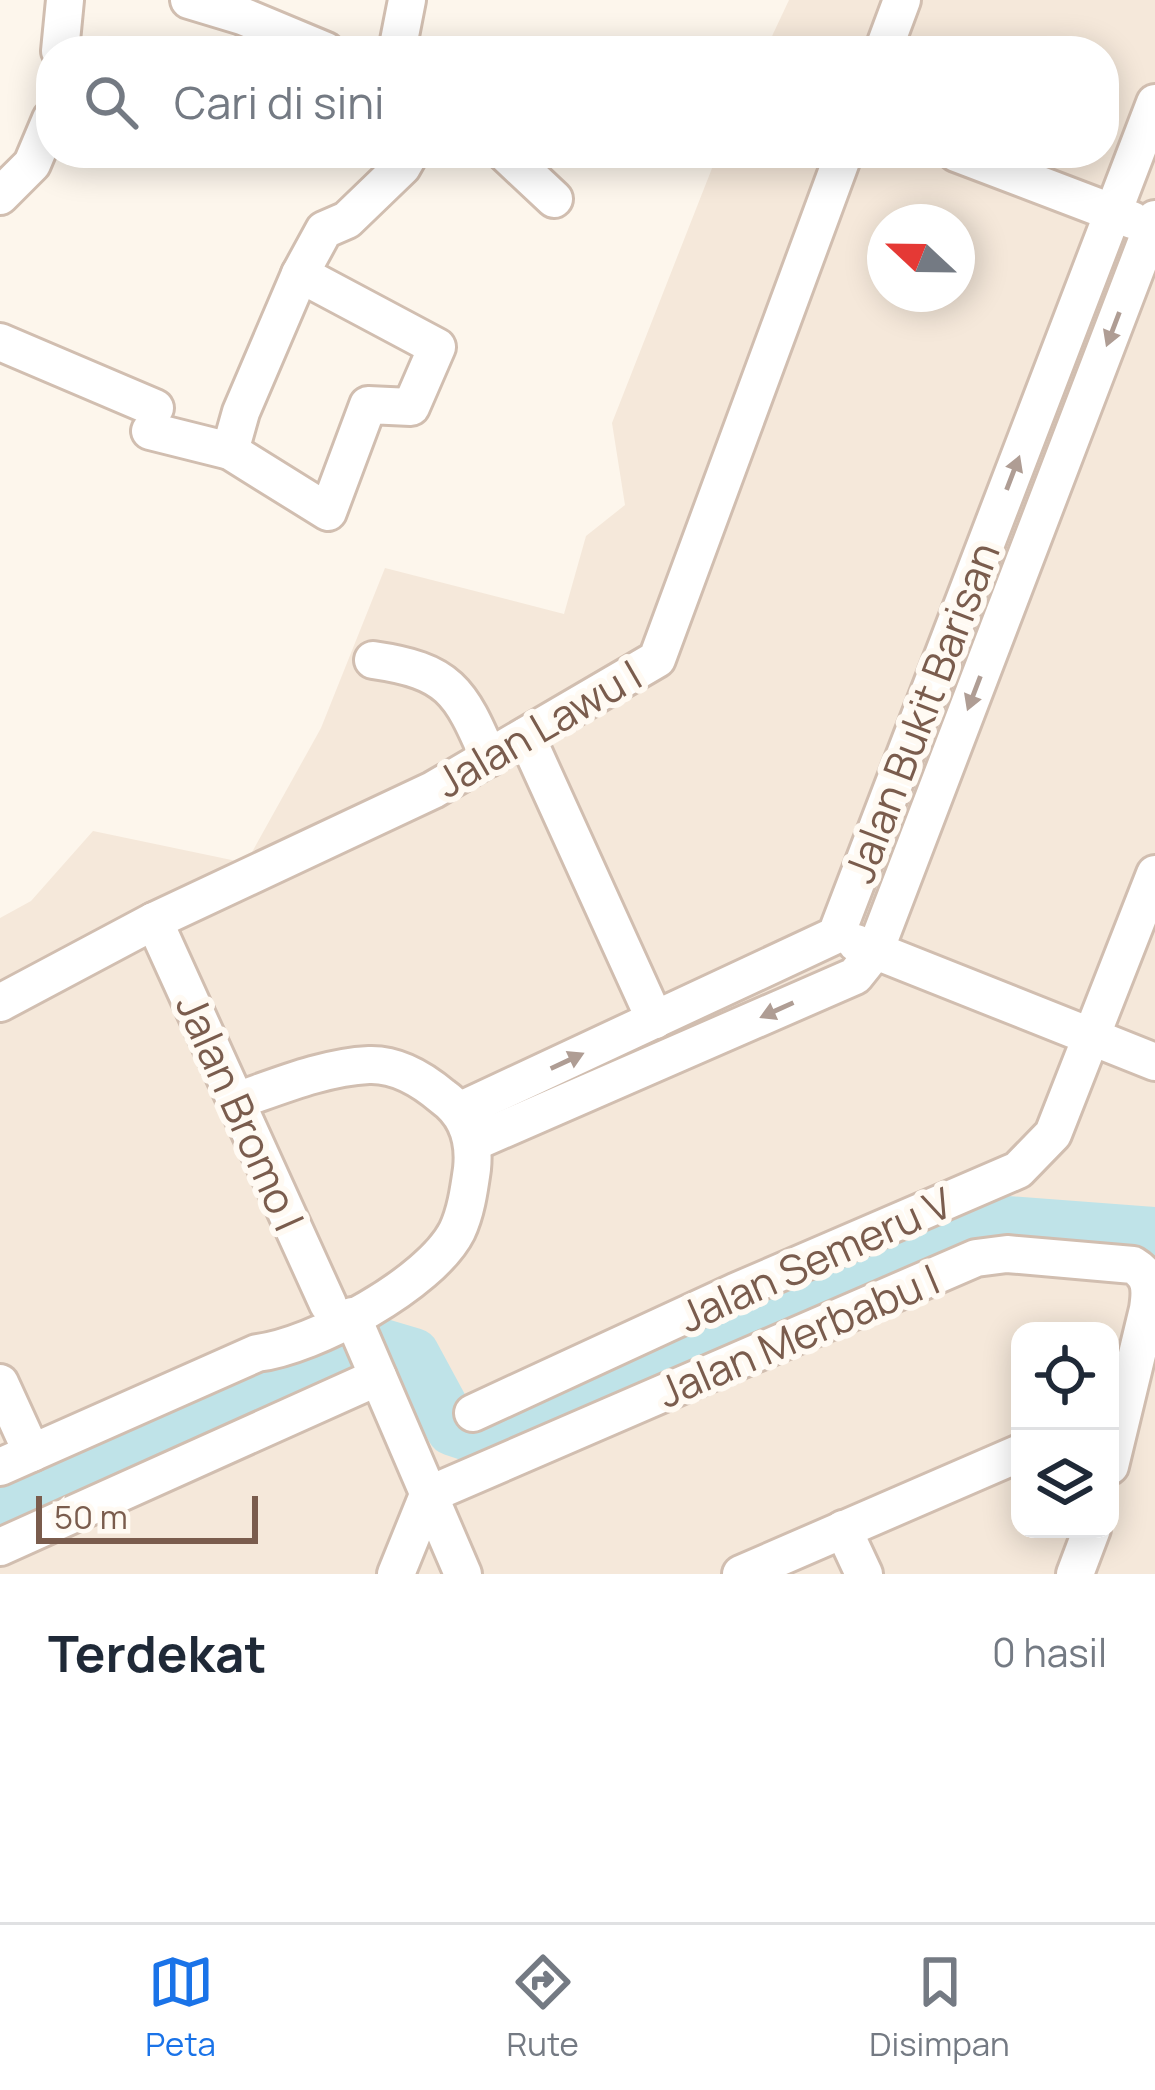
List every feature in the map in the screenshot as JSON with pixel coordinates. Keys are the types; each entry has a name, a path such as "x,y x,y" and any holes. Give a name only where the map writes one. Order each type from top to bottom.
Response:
{"street":[{"path":"61,36 65,0"},
{"path":"189,0 290,36"},
{"path":"400,36 407,0"},
{"path":"889,36 902,0"},
{"name":"Jalan Bukit Barisan","path":"468,1142 655,1020 836,935 1155,104"},
{"path":"0,196 36,155"},
{"path":"230,452 241,412 324,230 347,220 401,168"},
{"path":"521,168 554,199"},
{"name":"Jalan Lawu I","path":"0,1003 154,921 433,790 656,659 839,168"},
{"path":"996,168 1154,225"},
{"name":"Jalan Bukit Barisan","path":"468,1142 855,976 875,951 1154,225"},
{"path":"0,342 259,466 328,512 368,406 411,407 437,347 300,274"},
{"path":"373,660 410,665 444,681 459,694 489,758"},
{"path":"526,736 655,1020"},
{"name":"Jalan Semeru V","path":"473,1413 735,1292 1018,1170 1053,1134 1155,874"},
{"name":"Jalan Bromo I","path":"154,921 236,1101 357,1337 463,1574"},
{"path":"836,935 1155,1062"},
{"path":"0,1547 357,1337 415,1251 453,1205 468,1142 425,1082 400,1070 370,1065 296,1080 236,1101"},
{"name":"Jalan Merbabu I","path":"428,1495 976,1258 1006,1254 1133,1264 1150,1283 1118,1430"},
{"path":"0,1383 16,1460 257,1353 269,1334 357,1337"},
{"path":"741,1574 1011,1457"},
{"path":"396,1574 428,1495"},
{"path":"843,1528 864,1574"},
{"path":"1075,1574 1089,1538"}],"shaded area":[{"path":"789,0 1155,0 1155,1574 0,1574 0,918 31,901 93,831 246,863 321,728 385,568 564,614 586,536 625,505 612,423 712,168 1119,168 1119,36 772,36"}],"waterway":[{"path":"0,1516 376,1344 413,1355 453,1429 483,1439 980,1221 1155,1234"}]}
